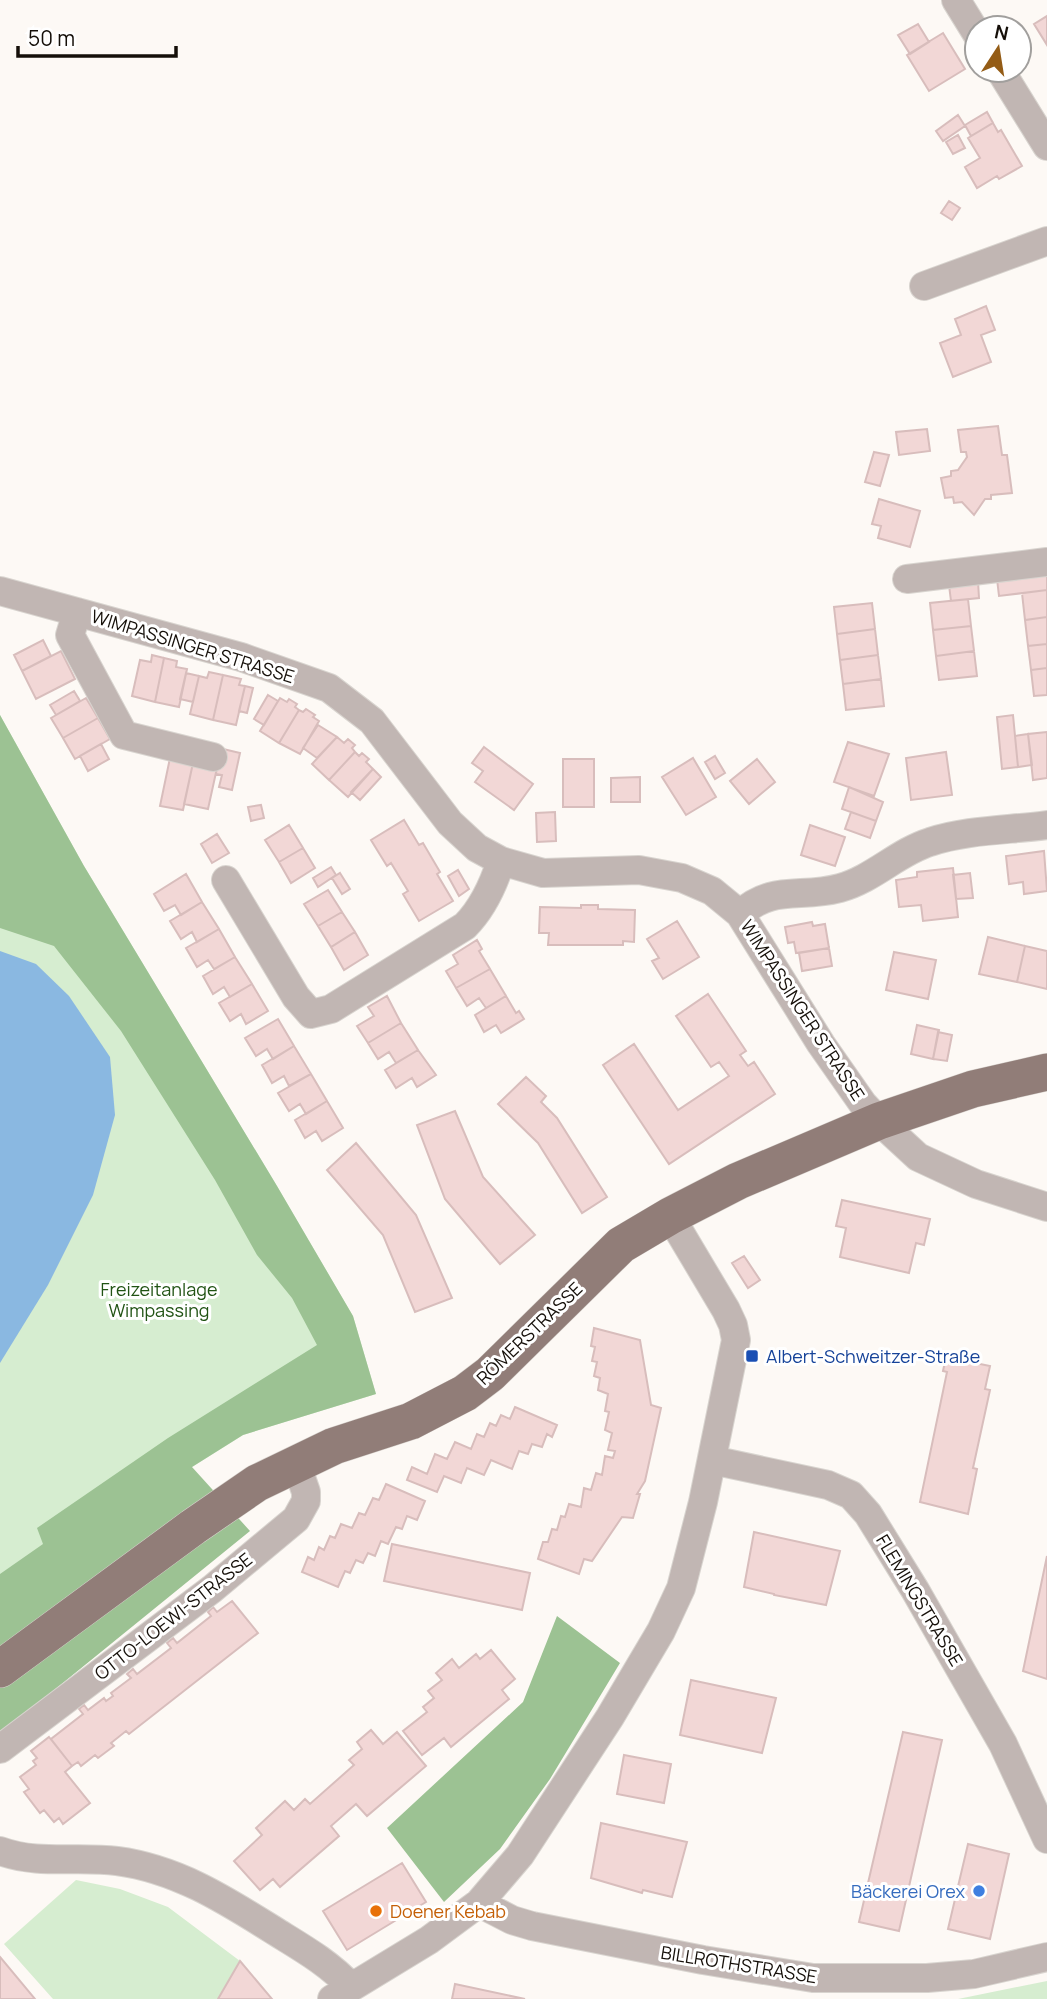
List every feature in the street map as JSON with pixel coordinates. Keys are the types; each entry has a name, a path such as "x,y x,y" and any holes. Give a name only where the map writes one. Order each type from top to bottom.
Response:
{"main road":[{"name":"RÖMERSTRASSE","path":"0,1669 257,1483 334,1446 411,1421 465,1393 490,1374 621,1245 670,1216 738,1181 879,1121 973,1088 1047,1072"}],"street":[{"path":"1009,84 1047,146"},
{"path":"924,286 1047,241"},
{"path":"907,579 1047,562"},
{"name":"WIMPASSINGER STRASSE","path":"0,591 241,657 328,688 372,721 450,823 477,848 501,861 543,873 639,870 682,878 712,891 740,914 821,1044 863,1104 879,1121 918,1157 976,1184 1047,1207"},
{"path":"77,612 70,635 124,735 213,757"},
{"path":"740,914 764,897 813,894 842,888 930,841 1047,825"},
{"path":"226,880 296,998 311,1014 331,1009 465,926 485,901 501,861"},
{"path":"0,1852 39,1859 116,1861 164,1871 187,1880 322,1960 342,1993 438,1934 479,1903 520,1855 610,1717 672,1611 694,1538 736,1340 726,1310 670,1216"},
{"name":"FLEMINGSTRASSE","path":"712,1460 828,1485 851,1495 860,1504 915,1590 1003,1744 1047,1839"},
{"name":"OTTO-LOEWI-STRASSE","path":"0,1749 212,1589 296,1519 303,1511 306,1492 296,1463"},
{"name":"BILLROTHSTRASSE","path":"479,1903 512,1920 532,1926 703,1960 813,1978 927,1978 974,1974 1047,1957"}],"green space":[{"name":"Freizeitanlage Wimpassing","path":"0,715 84,866 353,1316 376,1394 243,1435 192,1467 0,1615"},
{"path":"0,715 84,866 353,1316 376,1394 243,1435 192,1467 250,1531 0,1734 0,1574 43,1544 37,1528 168,1438 317,1345 292,1298 257,1255 215,1180 121,1031 54,946 0,928"},
{"path":"557,1616 620,1663 550,1779 500,1849 444,1902 387,1828 523,1702"},
{"path":"76,1880 120,1889 168,1907 240,1961 218,1999 53,1999 4,1944"},
{"path":"1047,1981 1047,1999 958,1999"}],"water":[{"path":"0,951 36,964 69,996 110,1057 115,1115 93,1195 48,1285 0,1363"}],"building":[{"path":"1047,16 1047,45 1034,24"},
{"path":"918,24 929,42 910,54 898,35"},
{"path":"943,33 963,66 963,70 929,91 907,55"},
{"path":"987,112 993,123 971,136 965,125"},
{"path":"958,115 965,126 943,141 936,131"},
{"path":"993,123 998,132 1001,130 1022,166 977,188 965,167 980,158 968,138"},
{"path":"958,135 965,148 953,154 946,142"},
{"path":"949,201 960,208 952,220 941,213"},
{"path":"986,306 995,330 981,335 991,362 953,377 940,343 961,335 955,319"},
{"path":"998,426 1002,455 1007,455 1012,493 991,495 991,499 985,499 974,515 962,502 954,503 953,497 945,498 941,478 951,476 951,471 958,470 967,457 966,452 961,452 958,430"},
{"path":"927,429 930,451 899,455 896,432"},
{"path":"874,452 889,455 880,486 865,482"},
{"path":"879,499 920,511 910,547 878,538 881,526 872,524"},
{"path":"1047,574 1047,590 999,596 997,579"},
{"path":"978,581 979,598 951,601 949,585"},
{"path":"1047,590 1047,617 1025,620 1022,593"},
{"path":"968,599 971,626 933,630 930,603"},
{"path":"872,603 875,629 837,634 834,607"},
{"path":"1047,617 1047,644 1028,646 1025,620"},
{"path":"971,626 974,651 936,656 933,630"},
{"path":"875,629 878,655 840,660 837,634"},
{"path":"43,640 51,656 22,671 14,655"},
{"path":"1047,644 1047,668 1031,670 1028,646"},
{"path":"61,651 75,679 36,699 22,671"},
{"path":"974,651 977,676 939,680 936,656"},
{"path":"152,655 164,658 155,702 132,696 140,660 151,662"},
{"path":"878,655 881,679 843,684 840,660"},
{"path":"164,658 177,661 176,667 187,669 179,707 155,702"},
{"path":"1047,668 1047,695 1034,696 1031,670"},
{"path":"209,672 223,675 213,720 190,714 199,676 207,678"},
{"path":"186,673 199,676 193,702 180,699"},
{"path":"223,675 241,679 239,685 245,686 236,725 213,720"},
{"path":"881,679 884,706 846,710 843,684"},
{"path":"245,686 253,688 247,713 239,711"},
{"path":"74,691 80,701 56,715 50,705"},
{"path":"268,695 278,701 264,725 254,719"},
{"path":"86,698 98,718 63,738 51,718"},
{"path":"280,698 297,704 295,707 299,710 279,743 260,731"},
{"path":"306,709 319,721 300,754 279,743 299,710 303,712"},
{"path":"1013,715 1018,767 1002,769 997,717"},
{"path":"98,718 110,739 75,759 63,738"},
{"path":"318,725 337,737 317,758 303,748"},
{"path":"1047,732 1047,778 1033,780 1028,734"},
{"path":"1028,734 1032,765 1018,767 1015,736"},
{"path":"337,737 344,743 348,739 355,745 352,748 355,752 329,780 312,764"},
{"path":"848,742 889,754 874,796 834,782"},
{"path":"101,744 109,759 88,771 80,756"},
{"path":"484,747 533,784 514,810 475,782 483,771 472,763"},
{"path":"219,748 240,753 232,790 219,787 222,775 216,774"},
{"path":"355,752 359,756 362,753 369,759 366,762 373,769 348,797 329,780"},
{"path":"946,752 952,795 911,800 906,758"},
{"path":"715,756 725,773 715,779 705,762"},
{"path":"170,758 193,763 183,810 160,806"},
{"path":"693,758 716,797 686,815 662,777"},
{"path":"563,759 594,759 594,807 563,807"},
{"path":"757,759 775,782 749,804 730,781"},
{"path":"193,763 217,768 208,809 184,804"},
{"path":"373,769 381,777 360,800 351,792"},
{"path":"640,777 640,802 611,802 611,778"},
{"path":"849,787 883,802 876,821 842,809"},
{"path":"261,805 264,818 251,821 248,807"},
{"path":"555,812 556,841 537,842 536,813"},
{"path":"851,812 876,821 870,838 845,829"},
{"path":"404,820 419,845 423,843 453,901 419,921 403,894 408,891 391,863 387,866 371,840"},
{"path":"289,825 303,848 279,862 265,840"},
{"path":"810,825 845,837 835,866 801,855"},
{"path":"217,834 229,853 212,863 201,844"},
{"path":"303,848 315,868 291,883 279,862"},
{"path":"1044,851 1047,891 1024,894 1023,882 1009,884 1006,856"},
{"path":"331,867 336,875 318,887 313,878"},
{"path":"953,868 958,917 923,921 921,905 899,907 896,880 917,877 917,872"},
{"path":"458,870 469,889 459,896 448,876"},
{"path":"340,873 350,889 342,894 332,878"},
{"path":"970,873 973,898 956,899 953,875"},
{"path":"186,874 202,902 181,915 175,905 164,911 154,894"},
{"path":"328,890 342,912 318,926 304,904"},
{"path":"202,902 219,929 197,942 192,932 181,939 170,921"},
{"path":"581,905 598,905 598,909 635,910 634,942 623,941 623,945 548,945 549,933 539,933 540,907 581,908"},
{"path":"342,912 355,932 331,947 318,926"},
{"path":"677,921 699,957 663,979 652,961 659,958 647,939"},
{"path":"812,922 813,926 825,924 829,948 796,953 794,942 788,943 785,927"},
{"path":"219,929 235,957 214,969 208,960 197,967 186,948"},
{"path":"355,932 368,955 344,970 331,947"},
{"path":"988,937 1025,946 1017,982 979,974"},
{"path":"477,940 482,949 479,951 490,969 456,988 446,971 458,964 453,955"},
{"path":"1025,946 1047,951 1047,989 1017,982"},
{"path":"829,948 832,966 802,971 799,953"},
{"path":"894,952 936,960 928,999 886,990"},
{"path":"235,957 252,984 230,997 224,987 213,994 203,976"},
{"path":"490,969 506,996 486,1008 479,998 467,1006 456,988"},
{"path":"252,984 268,1011 246,1024 241,1014 230,1021 219,1003"},
{"path":"708,994 746,1051 740,1055 748,1066 754,1062 775,1094 669,1164 603,1065 634,1044 678,1110 729,1076 719,1062 711,1067 676,1016"},
{"path":"387,996 401,1023 368,1043 357,1026 374,1016 368,1007"},
{"path":"506,996 516,1013 519,1011 524,1019 501,1033 496,1025 484,1032 475,1015"},
{"path":"278,1019 294,1046 273,1059 267,1049 256,1056 245,1038"},
{"path":"401,1023 418,1050 396,1063 389,1052 378,1059 368,1043"},
{"path":"917,1025 939,1030 933,1059 911,1054"},
{"path":"938,1032 952,1035 947,1061 933,1059"},
{"path":"294,1046 311,1074 289,1086 284,1076 272,1083 262,1065"},
{"path":"418,1050 436,1075 417,1087 412,1078 396,1088 385,1070"},
{"path":"311,1074 327,1101 306,1114 300,1104 289,1111 278,1093"},
{"path":"526,1077 546,1096 541,1102 557,1118 607,1197 582,1213 538,1143 498,1104"},
{"path":"327,1101 343,1128 322,1141 316,1131 305,1138 295,1120"},
{"path":"455,1111 483,1177 535,1235 500,1264 445,1199 417,1125"},
{"path":"356,1143 416,1215 452,1298 415,1312 383,1235 327,1170"},
{"path":"842,1200 930,1219 924,1245 916,1243 909,1273 840,1257 846,1228 836,1226"},
{"path":"744,1256 760,1280 748,1288 732,1263"},
{"path":"594,1328 640,1340 651,1405 661,1408 645,1481 637,1494 640,1494 633,1518 622,1517 592,1561 584,1559 579,1574 538,1559 543,1542 548,1542 552,1529 557,1530 561,1516 565,1517 569,1504 581,1507 584,1488 591,1490 596,1473 602,1475 605,1456 613,1458 615,1451 608,1450 612,1433 605,1430 609,1412 605,1411 608,1394 598,1390 600,1378 594,1376 597,1362 592,1361 595,1347 591,1346"},
{"path":"946,1357 990,1366 985,1389 990,1390 973,1468 977,1469 968,1514 920,1502 947,1372 943,1371"},
{"path":"515,1407 557,1425 552,1437 547,1434 542,1447 532,1444 528,1454 519,1451 512,1469 491,1460 484,1475 467,1468 461,1483 444,1476 437,1492 407,1480 412,1467 427,1474 435,1454 447,1459 455,1442 471,1449 477,1434 484,1437 490,1423 496,1426 501,1415 510,1419"},
{"path":"386,1484 425,1501 417,1520 407,1516 402,1529 396,1527 388,1544 381,1541 375,1556 368,1553 363,1563 356,1560 350,1573 345,1571 338,1587 302,1572 308,1557 314,1560 319,1547 324,1550 330,1536 335,1538 341,1524 352,1528 359,1513 365,1515 373,1498 379,1500"},
{"path":"754,1532 840,1551 826,1605 744,1587"},
{"path":"392,1544 530,1573 522,1610 384,1581"},
{"path":"1047,1556 1047,1679 1023,1671"},
{"path":"232,1601 258,1633 129,1734 126,1731 111,1743 114,1746 98,1758 95,1755 81,1766 78,1762 72,1766 51,1739 83,1714 79,1709 84,1705 88,1710 104,1698 106,1701 113,1696 111,1693 131,1678 127,1674 133,1669 137,1674 171,1648 167,1643 173,1638 177,1643 211,1616 208,1612 213,1607 217,1612"},
{"path":"491,1650 515,1679 502,1690 509,1699 451,1747 444,1738 422,1755 403,1731 427,1712 423,1707 434,1698 428,1691 442,1680 436,1673 452,1659 459,1668 476,1654 480,1659"},
{"path":"691,1680 776,1698 762,1753 680,1735"},
{"path":"371,1730 383,1744 397,1732 426,1766 367,1816 356,1804 331,1826 339,1836 280,1887 273,1879 260,1890 234,1861 262,1835 256,1828 285,1801 294,1810 305,1799 310,1804 354,1765 349,1760 362,1749 357,1742"},
{"path":"903,1732 942,1740 899,1931 859,1922"},
{"path":"49,1737 72,1766 65,1772 90,1803 63,1824 59,1818 54,1822 44,1810 40,1813 24,1792 29,1789 20,1777 36,1765 33,1761 37,1758 31,1751"},
{"path":"624,1755 671,1764 664,1803 617,1794"},
{"path":"601,1823 687,1842 672,1897 643,1890 642,1893 591,1878"},
{"name":"Bäckerei Orex","path":"968,1844 1009,1854 990,1939 948,1929"},
{"path":"402,1863 426,1902 347,1950 323,1911"},
{"path":"0,1957 35,1999 0,1999"},
{"path":"240,1961 272,1999 218,1999"},
{"path":"455,1984 525,1999 452,1999"}],"place":[{"name":"Albert-Schweitzer-Straße","path":"752,1356"},
{"name":"Bäckerei Orex","path":"979,1891"},
{"name":"Doener Kebab","path":"376,1911"}]}
